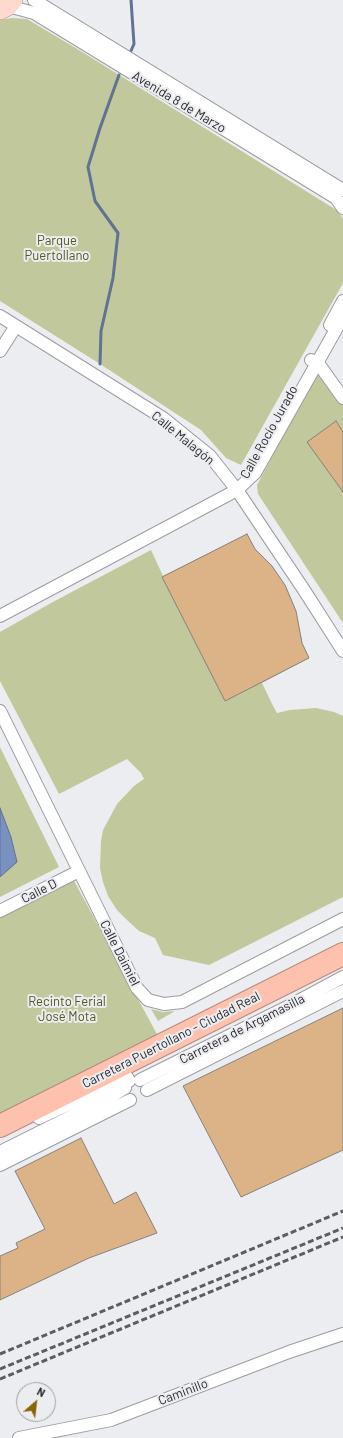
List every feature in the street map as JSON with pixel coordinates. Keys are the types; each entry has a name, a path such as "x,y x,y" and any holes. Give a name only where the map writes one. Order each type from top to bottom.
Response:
{"highway":[{"name":"Carretera Puertollano - Ciudad Real","path":"4,1124 343,954"}],"street":[{"name":"Avenida 8 de Marzo","path":"34,0 343,190"},
{"name":"Avenida 8 de Marzo","path":"7,5 34,13 336,198 343,208"},
{"name":"Calle Rocío Jurado","path":"314,361 343,301"},
{"name":"Calle Malagón","path":"0,316 163,418 210,456 237,490 343,651"},
{"name":"Calle Rocío Jurado","path":"237,490 314,361 343,317"},
{"path":"0,351 16,326"},
{"path":"314,361 343,398"},
{"path":"0,616 237,490"},
{"name":"Calle Daimiel","path":"0,711 137,988 148,1000 164,1004 182,1002 343,919"},
{"name":"Calle D","path":"0,911 79,871"},
{"name":"Carretera de Argamasilla","path":"135,1085 343,977"},
{"name":"Carretera de Argamasilla","path":"0,1152 135,1085 343,990"},
{"name":"Carretera de Argamasilla","path":"0,1165 130,1100 136,1102 142,1100 146,1094 127,1077 34,1120 4,1124"},
{"path":"130,1100 125,1095 135,1085"},
{"path":"97,1103 103,1114"},
{"name":"Caminillo","path":"19,1438 111,1420 289,1352 343,1334"}],"green space":[{"name":"Parque Puertollano","path":"12,18 27,19 79,50 338,211 343,219 343,283 241,465 226,458 201,430 0,301 0,20"},
{"path":"318,363 343,398 343,623 258,494 257,485"},
{"path":"247,534 255,549 272,566 285,585 296,611 302,643 309,658 262,683 272,704 277,713 290,710 316,708 334,712 343,716 343,897 209,965 163,955 155,938 139,931 117,910 108,896 100,868 103,830 117,804 134,786 144,779 141,773 127,759 59,794 0,681 0,632 151,550 163,576"},
{"path":"0,747 59,867 0,897"},
{"name":"Recinto Ferial José Mota","path":"73,879 159,1038 0,1118 0,916"},
{"path":"151,1009 163,1012 175,1011 158,1021"}],"water":[{"path":"0,808 11,837 17,862 0,877"}],"building":[{"path":"336,421 343,432 343,492 307,442"},
{"path":"247,534 255,549 272,566 285,585 296,611 302,643 309,658 225,701 162,577"},
{"path":"343,1008 343,1150 241,1197 183,1086"},
{"path":"81,1138 114,1204 136,1192 157,1233 89,1258 0,1300 0,1256 18,1248 16,1243 45,1229 15,1171"}],"waterway":[{"path":"130,53 134,44 131,0"},
{"path":"100,364 101,331 113,278 118,233 95,201 88,167 119,75"}],"railway":[{"path":"0,1354 343,1211"},
{"path":"0,1369 343,1228"},
{"path":"0,1379 343,1237"}]}
